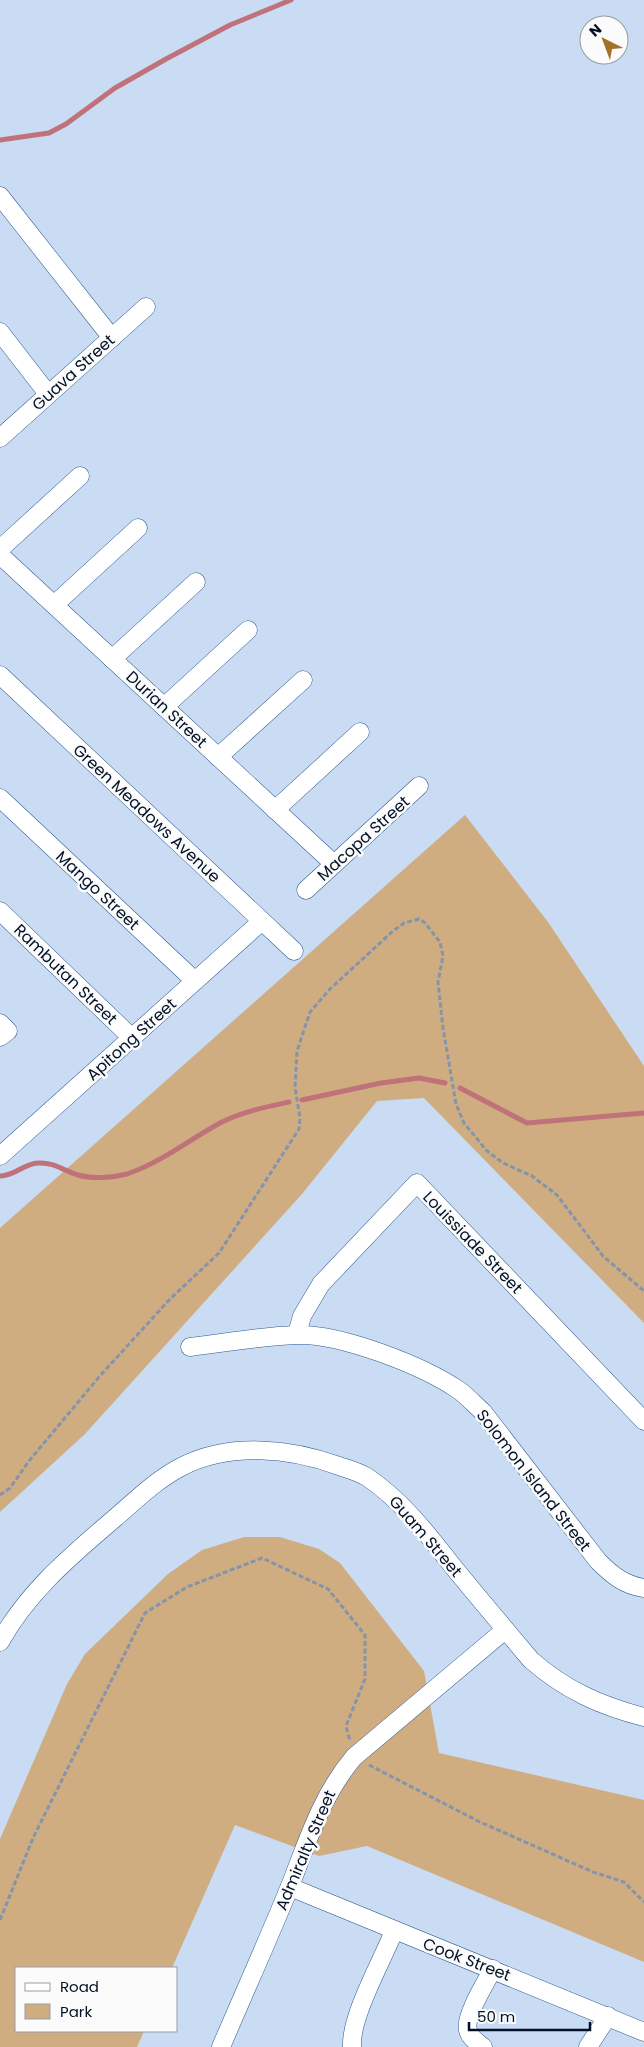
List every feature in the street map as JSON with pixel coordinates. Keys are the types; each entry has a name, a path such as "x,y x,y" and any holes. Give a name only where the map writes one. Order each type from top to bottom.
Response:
{"street":[{"path":"0,196 112,338"},
{"name":"Guava Street","path":"0,438 146,307"},
{"path":"0,332 48,394"},
{"path":"0,549 80,476"},
{"path":"54,605 138,528"},
{"name":"Durian Street","path":"0,555 334,864"},
{"path":"112,658 196,582"},
{"path":"164,707 248,630"},
{"name":"Green Meadows Avenue","path":"0,675 294,951"},
{"path":"218,758 303,680"},
{"path":"275,810 360,732"},
{"name":"Macopa Street","path":"306,890 419,786"},
{"name":"Mango Street","path":"0,798 196,981"},
{"name":"Rambutan Street","path":"0,911 132,1038"},
{"name":"Apitong Street","path":"0,1156 262,921"},
{"name":"Louissiade Street","path":"297,1334 302,1316 322,1284 416,1183 644,1421"},
{"name":"Solomon Island Street","path":"190,1347 297,1334 327,1337 360,1346 435,1376 461,1392 482,1412 598,1561 612,1575 630,1586 644,1588"},
{"name":"Guam Street","path":"0,1642 11,1621 36,1590 63,1563 157,1481 181,1467 207,1457 242,1450 278,1451 319,1458 365,1476 393,1497 420,1526 505,1630 531,1660 551,1678 576,1693 615,1709 644,1717"},
{"name":"Admiralty Street","path":"220,2047 290,1887 325,1798 337,1776 354,1757 505,1630"},
{"name":"Cook Street","path":"290,1887 644,2032"},
{"path":"352,2047 351,2038 357,2017 394,1931"},
{"path":"484,2047 470,2036 467,2028 468,2017 493,1969"},
{"path":"588,2047 608,2016"}],"path":[{"path":"0,1495 10,1488 29,1461 99,1377 170,1299 218,1253 299,1129 300,1118 296,1087 297,1051 310,1012 330,989 393,931 413,920 419,919 426,922 440,942 443,956 438,982 443,1028 456,1104 464,1123 487,1152 503,1163 532,1176 557,1195 603,1256 644,1291"},
{"path":"0,1920 33,1838 145,1613 187,1587 262,1558 328,1589 365,1635 365,1679 346,1726 354,1757 480,1822 593,1872 624,1882 644,1902"}],"green space":[{"path":"465,815 548,922 644,1066 644,1323 424,1098 377,1101 302,1194 85,1434 0,1512 0,1228"},
{"path":"244,1537 280,1537 319,1549 340,1563 424,1671 439,1753 644,1800 644,1962 367,1846 319,1856 235,1825 172,1967 15,1967 15,2032 144,2032 137,2047 0,2047 0,1839 67,1684 85,1654 168,1574 202,1550"}],"waterway":[{"path":"0,140 49,133 66,124 115,88 166,59 230,25 291,0"},
{"path":"302,1100 381,1083 419,1078 445,1083"},
{"path":"460,1088 527,1123 644,1113"},
{"path":"0,1176 38,1163 49,1164 89,1177 109,1177 127,1174 163,1158 228,1119 254,1110 289,1102"}]}
